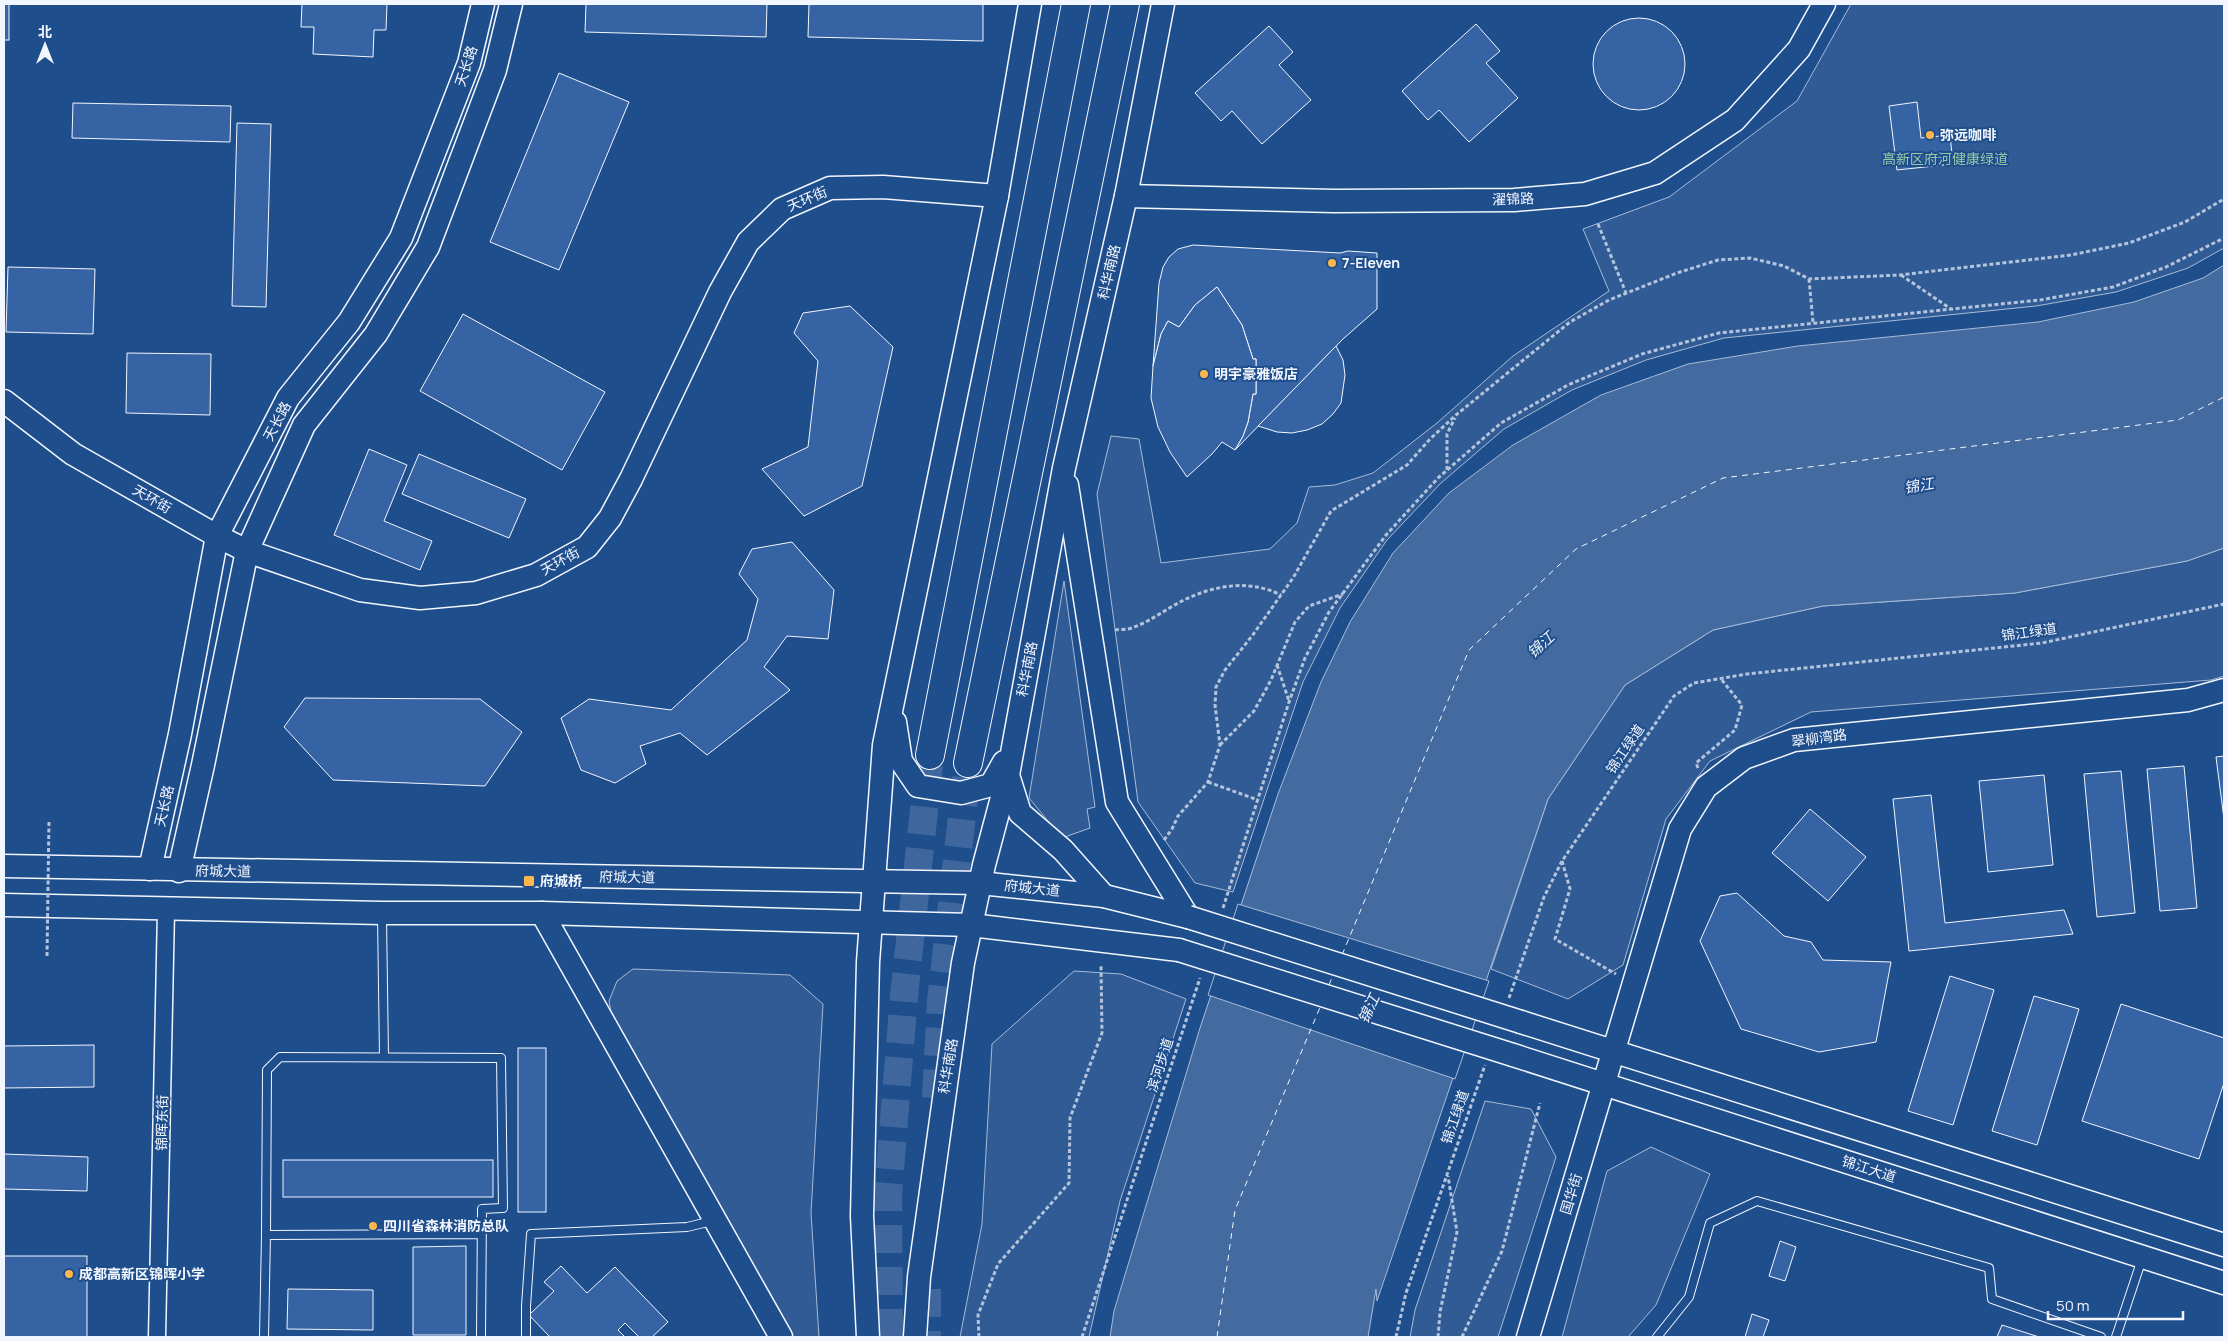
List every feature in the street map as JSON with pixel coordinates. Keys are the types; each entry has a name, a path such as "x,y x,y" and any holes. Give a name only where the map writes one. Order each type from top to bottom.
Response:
{"highway":[{"path":"930,755 1076,4"},
{"path":"968,764 1125,4"}],"main road":[{"name":"天长路","path":"150,869 180,734 217,536 288,398 350,322 401,238 469,63 482,4"},
{"name":"天长路","path":"179,871 205,756 247,551 304,425 376,334 428,247 495,70 511,4"},
{"path":"868,1337 862,1216 868,962 884,745 997,196 1030,4"},
{"name":"科华南路","path":"915,1337 919,1277 963,963 980,883 1008,774 1064,468 1126,196 1163,4"},
{"name":"濯锦路","path":"1126,196 1343,201 1514,200 1585,194 1655,173 1735,120 1798,49 1824,4"},
{"name":"天环街","path":"4,401 74,454 217,536 247,551 360,590 420,598 476,593 536,575 587,547 610,518 632,479 720,292 748,242 782,209 830,188 883,187 997,196"},
{"path":"1064,468 1117,802 1188,917"},
{"name":"翠柳湾路","path":"1614,1052 1680,829 1706,787 1744,758 1794,740 2188,700 2224,690"},
{"path":"892,706 901,761 918,786 961,793 991,785 1013,745"},
{"path":"1008,774 1020,813 1063,850 1104,896"},
{"name":"府城大道","path":"4,866 179,871 874,880 980,883 1104,896 1188,917 1614,1052"},
{"path":"4,905 166,910 382,913 542,912 972,925"},
{"path":"542,912 714,1221 781,1337"},
{"name":"锦江大道","path":"972,925 1179,950 1604,1083 2224,1283"},
{"path":"1614,1052 2224,1245"},
{"name":"国华街","path":"1528,1337 1614,1052"}],"street":[{"name":"锦晖东街","path":"157,1337 166,910"}],"lane":[{"path":"382,913 384,1056"},
{"path":"264,1337 267,1070 280,1057 384,1056 502,1058 503,1208 482,1208 481,1337"},
{"path":"1656,1337 1689,1298 1710,1223 1757,1201 1989,1268 1992,1299 2101,1337"},
{"path":"526,1337 526,1306 531,1234 687,1227 714,1221"},
{"path":"266,1235 481,1234"},
{"path":"2116,1337 2142,1257"}],"path":[{"path":"1149,855 1164,840 1178,816 1208,782 1220,745 1215,704 1216,688 1225,670 1293,578 1331,511 1407,465 1430,439 1456,415 1570,322 1609,300 1626,293 1677,273 1726,260 1750,258 1784,266 1809,280 1900,275 2071,255 2130,243 2185,222 2224,199"},
{"path":"1598,224 1626,293"},
{"path":"1221,913 1289,702 1305,658 1329,612 1386,534 1447,470 1501,424 1568,386 1642,354 1719,333 2040,300 2113,287 2166,267 2224,238"},
{"path":"1900,275 1951,308"},
{"path":"1809,280 1813,322"},
{"path":"1447,470 1447,434 1456,415"},
{"path":"1115,630 1134,628 1183,600 1215,588 1249,584 1266,587 1281,595"},
{"path":"1220,745 1254,711 1271,680 1295,622 1309,606 1343,594"},
{"name":"锦江绿道","path":"1509,999 1544,897 1562,861 1674,696 1694,683 1747,674 2042,644 2224,604"},
{"path":"1277,665 1289,702"},
{"path":"1706,787 1696,763 1734,730 1742,705 1721,679"},
{"path":"1208,782 1258,800"},
{"path":"47,956 49,820"},
{"path":"1562,861 1570,889 1555,939 1634,984"},
{"path":"979,1337 978,1315 998,1264 1069,1182 1070,1118 1102,1033 1101,966"},
{"name":"滨河步道","path":"1082,1337 1203,969"},
{"name":"锦江绿道","path":"1396,1337 1406,1293 1486,1064"},
{"path":"1462,1337 1502,1251 1540,1103"},
{"path":"1438,1337 1440,1312 1458,1232 1447,1175"}],"shaded area":[{"name":"高新区府河健康绿道","path":"1851,4 2224,4 2224,248 2188,268 2116,292 2036,306 1724,338 1646,360 1572,390 1504,429 1441,483 1387,540 1340,608 1303,682 1233,892 1195,883 1138,802 1097,494 1111,436 1139,439 1161,563 1270,549 1297,523 1309,487 1335,485 1373,473 1437,423 1513,356 1609,291 1583,229 1669,197 1797,101"},
{"path":"2224,548 2224,676 2211,680 1811,712 1710,761 1666,819 1623,965 1568,999 1491,969 1548,799 1625,685 1713,630 1823,606 2015,593 2187,561"},
{"path":"1064,581 1095,807 1087,809 1090,828 1062,838 1029,798"},
{"path":"633,969 790,975 823,1004 811,1213 819,1337 790,1337 613,1024 609,1001 617,981"},
{"path":"1074,971 1121,974 1186,999 1120,1201 1089,1337 960,1337 982,1224 992,1044"},
{"path":"1485,1101 1531,1109 1556,1157 1498,1337 1410,1337 1415,1310"},
{"path":"1651,1147 1710,1174 1656,1305 1628,1337 1562,1337 1607,1171"}],"water":[{"name":"锦江","path":"2224,265 2224,548 2187,561 2015,593 1823,606 1713,630 1625,685 1548,799 1377,1301 1376,1289 1368,1337 1110,1337 1114,1311 1200,1028 1278,794 1321,682 1350,622 1393,553 1449,493 1513,445 1601,395 1688,364 1798,346 2038,322 2134,302 2203,278"}],"pier":[{"path":"1238,904 1489,981 1455,1079 1208,995"}],"building":[{"path":"4,4 9,4 9,40 4,40"},
{"path":"302,4 387,4 386,30 374,30 373,57 313,54 314,27 301,27"},
{"path":"586,4 767,4 766,37 585,32"},
{"path":"809,4 983,4 983,41 808,37"},
{"path":"1639,18 1657,22 1671,32 1681,46 1685,64 1681,82 1671,96 1657,106 1639,110 1621,106 1607,96 1597,82 1593,64 1597,46 1607,32 1621,22"},
{"path":"1476,24 1500,51 1486,63 1518,98 1469,142 1439,110 1428,120 1402,91"},
{"path":"1269,26 1293,52 1279,65 1311,100 1262,144 1232,111 1221,121 1195,93"},
{"path":"559,73 629,102 559,270 490,242"},
{"path":"1917,102 1921,138 1950,135 1953,164 1897,170 1889,106"},
{"path":"73,103 231,106 230,142 72,138"},
{"path":"237,123 271,124 266,307 232,306"},
{"path":"1193,245 1340,253 1348,251 1377,253 1377,309 1343,339 1235,450 1248,422 1253,394 1256,394 1256,359 1253,359 1242,325 1217,287 1195,305 1179,327 1168,321 1161,334 1153,366 1159,283 1163,267 1169,257 1178,249"},
{"path":"8,267 95,269 93,334 6,332"},
{"name":"明宇豪雅饭店","path":"1217,287 1242,325 1253,359 1256,359 1256,394 1253,394 1248,422 1235,450 1222,442 1187,477 1170,452 1158,427 1151,398 1153,366 1161,334 1168,321 1179,327 1195,305"},
{"path":"850,306 893,347 862,486 804,516 762,469 808,447 818,361 794,333 803,313"},
{"path":"463,314 605,392 562,470 420,391"},
{"path":"1336,346 1343,360 1345,375 1341,403 1333,414 1322,424 1292,433 1277,432 1258,426"},
{"path":"127,353 211,354 210,415 126,413"},
{"path":"369,449 407,465 384,521 432,541 420,570 334,535"},
{"path":"419,454 526,499 509,538 402,494"},
{"path":"792,542 834,590 828,639 787,636 764,667 790,690 707,755 680,733 640,746 646,764 615,783 581,770 561,718 589,699 671,710 747,640 758,599 739,574 752,549"},
{"path":"305,698 480,699 522,732 485,786 333,780 284,727"},
{"path":"2224,756 2224,819 2216,757"},
{"path":"2184,766 2197,908 2160,911 2147,769"},
{"path":"2121,771 2135,913 2097,917 2084,774"},
{"path":"2044,775 2053,865 1988,872 1979,781"},
{"path":"1931,795 1945,923 2064,910 2073,934 1909,951 1893,799"},
{"path":"1810,809 1866,857 1828,901 1772,853"},
{"path":"1737,893 1784,936 1811,942 1823,960 1891,962 1876,1042 1819,1052 1741,1029 1700,941 1720,896"},
{"path":"1950,976 1994,990 1953,1125 1908,1111"},
{"path":"2034,996 2079,1009 2037,1145 1992,1131"},
{"path":"2121,1004 2224,1038 2224,1083 2199,1159 2082,1121"},
{"path":"94,1045 94,1087 4,1088 4,1046"},
{"path":"518,1048 546,1048 546,1212 518,1212"},
{"path":"4,1154 88,1157 87,1191 4,1189"},
{"path":"283,1160 493,1160 493,1197 283,1197"},
{"path":"1780,1241 1796,1247 1785,1281 1769,1276"},
{"path":"466,1246 466,1335 413,1335 413,1247"},
{"path":"4,1256 87,1256 87,1337 4,1337"},
{"path":"561,1266 587,1293 615,1267 668,1322 652,1337 639,1337 625,1323 618,1330 625,1337 550,1337 529,1315 554,1291 544,1282"},
{"path":"288,1289 373,1290 373,1330 287,1329"},
{"path":"1752,1314 1769,1320 1763,1337 1745,1337"},
{"path":"2002,1325 2039,1337 1997,1337"}],"ferry route":[{"path":"1342,955 1469,650 1576,549 1723,478 2178,420 2224,397"},
{"path":"1329,985 1333,975"},
{"path":"1217,1337 1235,1210 1321,1005"}],"tunnel":[{"path":"889,1337 888,1194 904,996 930,755"},
{"path":"936,1098 941,1001 968,763"},
{"path":"927,1289 927,1337"}],"place":[{"name":"弥远咖啡","path":"1930,135"},
{"name":"7-Eleven","path":"1332,263"},
{"name":"明宇豪雅饭店","path":"1204,374"},
{"name":"府城桥","path":"529,881"},
{"name":"四川省森林消防总队","path":"373,1226"},
{"name":"成都高新区锦晖小学","path":"69,1274"}]}
